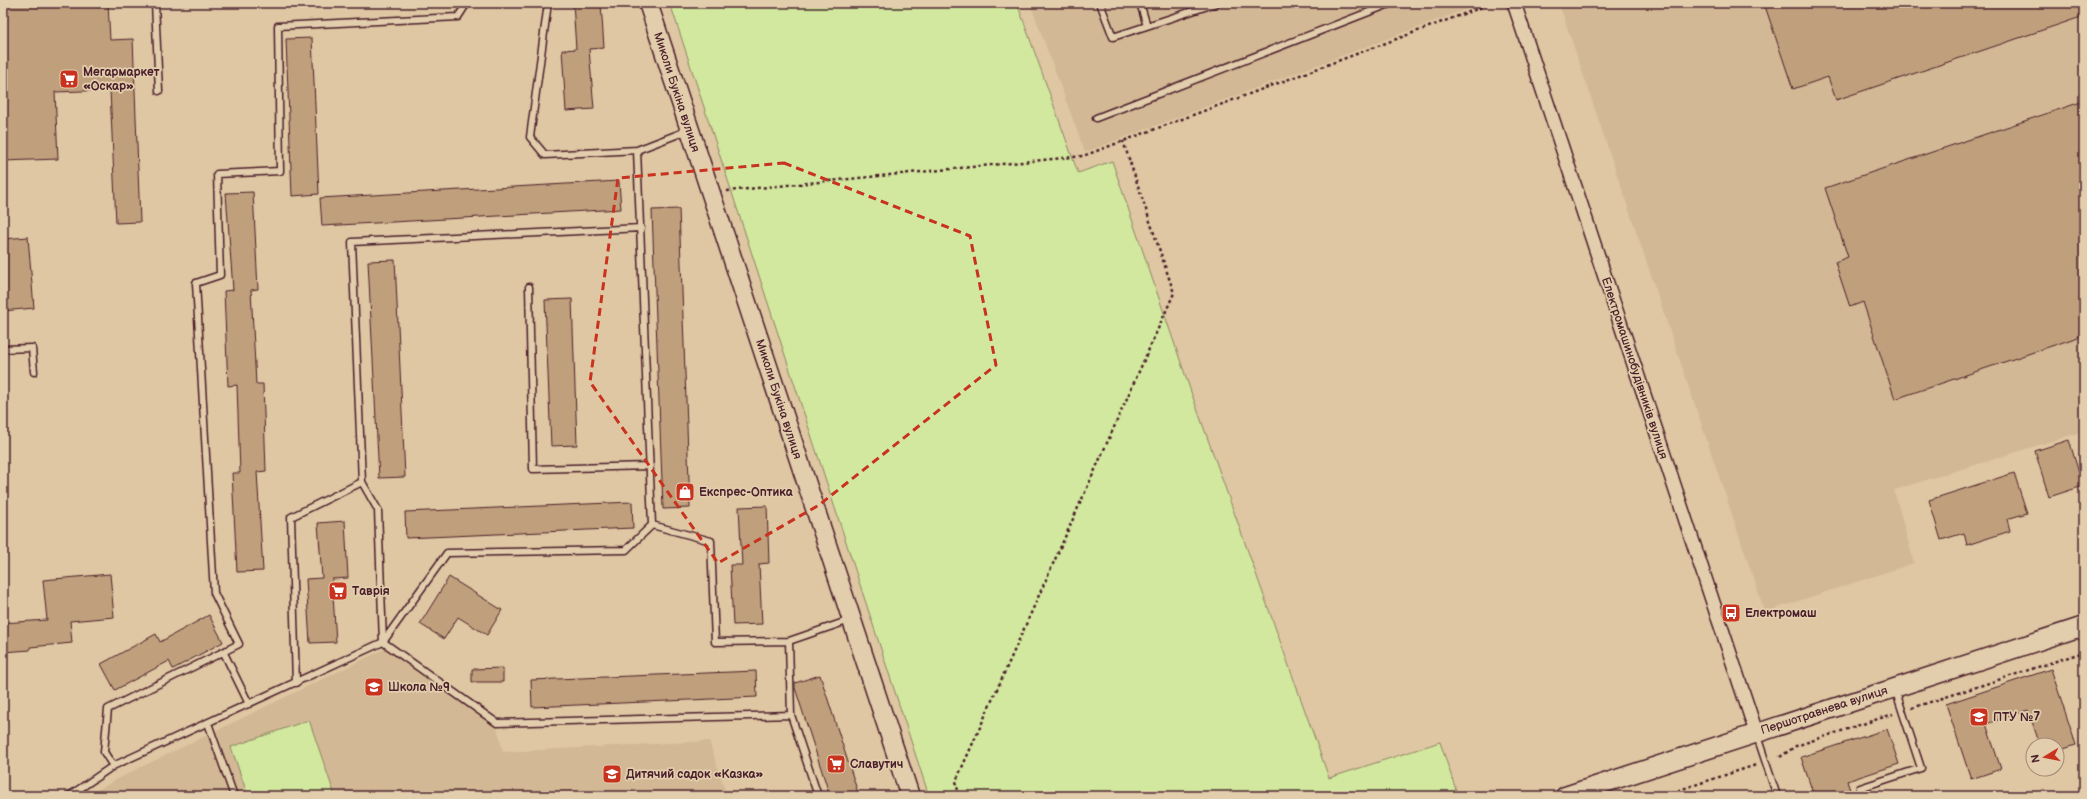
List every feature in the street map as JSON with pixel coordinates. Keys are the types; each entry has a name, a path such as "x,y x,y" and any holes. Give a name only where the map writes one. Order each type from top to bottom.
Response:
{"street":[{"name":"Миколи Букіна вулиця","path":"648,3 910,796"},
{"name":"Електромашинобудівників вулиця","path":"1514,3 1756,732"},
{"name":"Першотравнева вулиця","path":"1565,796 1756,732 2080,632"}],"lane":[{"path":"155,3 159,91"},
{"path":"113,766 104,752 108,709 224,653 239,644 214,593 196,283 220,275 217,174 280,171 278,26 458,17 467,3"},
{"path":"548,3 530,137 545,154 637,150 690,130"},
{"path":"1100,3 1113,37 1206,5 1217,3"},
{"path":"1140,3 1147,26"},
{"path":"1096,118 1392,3"},
{"path":"69,796 113,766 383,642 447,553 626,550 652,525 637,150"},
{"path":"383,642 378,510 362,482 352,242 641,228"},
{"path":"530,287 533,470 650,466"},
{"path":"3,349 32,348 34,372"},
{"path":"296,682 291,517 362,482"},
{"path":"652,525 711,541 715,642 789,641 851,619"},
{"path":"789,641 791,714 818,796"},
{"path":"383,642 498,723 791,714"},
{"path":"224,653 249,704"},
{"path":"1863,796 1860,788 1921,768 1895,688"},
{"path":"208,723 234,796"},
{"path":"1756,732 1777,796"}],"path":[{"path":"959,796 956,782 1174,293 1123,141"},
{"path":"1908,709 2084,652"},
{"path":"1780,757 1796,746 1897,713"},
{"path":"1661,796 1756,765"}],"highlighted area":[{"path":"784,163 970,236 996,365 819,505 718,563 590,382 618,178"}],"shaded area":[{"path":"1030,3 1483,3 1085,152"},
{"path":"1559,3 2084,3 2084,431 1894,490 1914,563 1765,612"},
{"name":"Школа №9","path":"387,648 497,727 503,752 709,741 727,796 91,796 90,794 135,770"}],"green space":[{"path":"670,3 1017,3 1078,173 1112,161 1191,392 1329,778 1440,742 1457,793 1450,796 929,796"},
{"path":"309,720 335,796 248,796 231,747"}],"building":[{"name":"Мегармаркет «Оскар»","path":"3,3 108,3 110,40 133,39 140,222 116,223 110,90 55,92 58,159 3,161"},
{"path":"573,3 601,3 604,48 589,49 594,109 566,111 562,50 576,49"},
{"path":"1764,3 2084,3 2084,16 1836,100 1828,77 1793,89"},
{"path":"312,38 319,194 292,196 286,39"},
{"path":"2084,101 2084,335 1895,399 1863,302 1850,307 1835,262 1848,257 1825,188"},
{"path":"619,181 621,209 322,226 320,198"},
{"path":"253,192 258,289 251,290 256,384 263,384 266,471 257,472 263,571 237,572 232,473 240,473 237,385 228,386 224,291 233,290 226,193"},
{"path":"679,209 690,508 663,509 652,210"},
{"path":"28,237 34,308 3,311 3,239"},
{"path":"395,260 405,477 379,478 368,261"},
{"path":"572,299 577,445 551,446 545,300"},
{"path":"2069,440 2083,486 2049,497 2035,451"},
{"path":"2014,473 2027,513 2007,519 2010,531 1967,545 1964,533 1941,540 1929,500"},
{"path":"632,502 633,528 406,538 405,512"},
{"path":"767,506 769,563 759,564 762,624 733,625 730,565 742,565 739,507"},
{"path":"345,521 348,578 332,579 336,642 310,643 306,579 322,578 318,523"},
{"path":"110,574 114,617 70,621 72,643 30,647 30,650 3,652 3,623 47,620 43,580"},
{"path":"449,577 502,610 487,635 458,617 444,639 420,624"},
{"path":"209,615 223,642 173,669 169,661 115,690 101,664 156,634 160,642"},
{"path":"503,668 503,682 472,682 472,669"},
{"name":"ПТУ №7","path":"2051,669 2076,745 2065,748 2065,737 2037,737 2028,710 1986,724 2001,769 1971,779 1946,704"},
{"path":"756,671 757,697 532,707 531,680"},
{"path":"820,675 859,796 830,796 795,688 795,683"},
{"path":"1887,729 1899,764 1847,781 1852,796 1814,796 1801,757"}],"place":[{"name":"Мегармаркет «Оскар»","path":"69,79"},
{"name":"Експрес-Оптика","path":"685,492"},
{"name":"Таврія","path":"338,591"},
{"name":"Електромаш","path":"1731,613"},
{"name":"Школа №9","path":"374,687"},
{"name":"ПТУ №7","path":"1979,717"},
{"name":"Славутич","path":"836,764"},
{"name":"Дитячий садок «Казка»","path":"612,774"}]}
